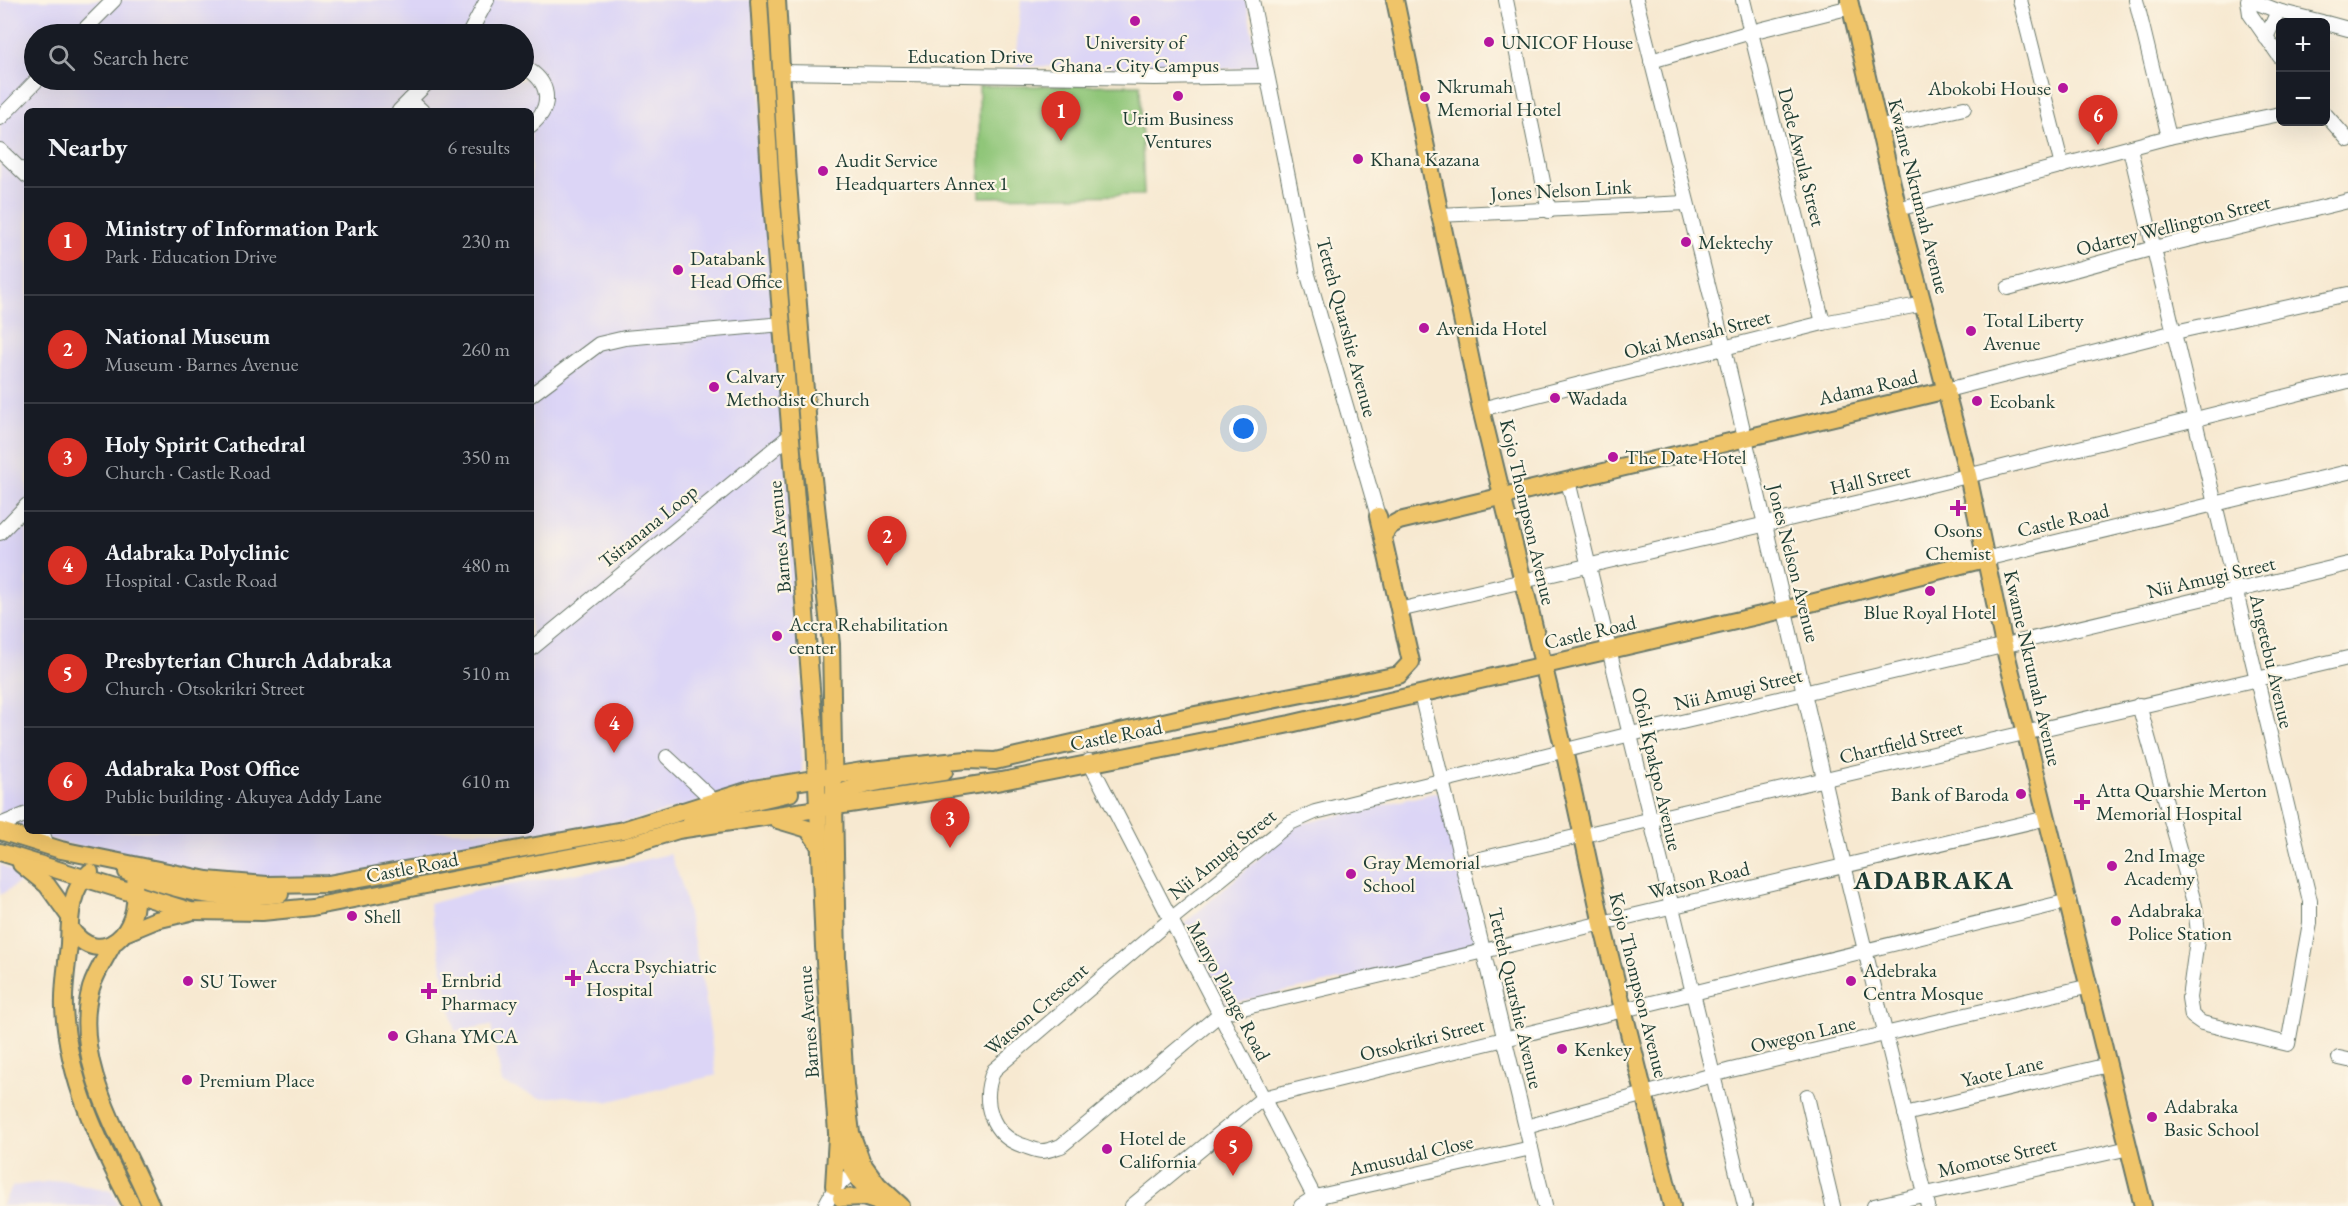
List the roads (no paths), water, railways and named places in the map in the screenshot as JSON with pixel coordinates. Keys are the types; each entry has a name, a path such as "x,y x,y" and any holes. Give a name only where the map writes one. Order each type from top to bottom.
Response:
{"main road":[{"name":"Barnes Avenue","path":"759,0 815,738 836,841 837,959 845,1085 851,1133 862,1174"},
{"name":"Barnes Avenue","path":"777,0 809,440 829,622 833,743 822,781"},
{"name":"Kojo Thompson Avenue","path":"1395,0 1481,409 1584,835 1602,924 1672,1206"},
{"name":"Kwame Nkrumah Avenue","path":"1850,4 1899,209 1968,475 2004,645 2143,1206"},
{"name":"Adama Road","path":"1378,516 1399,521 1947,390"},
{"name":"Tetteh Quarshie Avenue","path":"1378,516 1411,662"},
{"path":"1383,536 1385,531 1399,521"},
{"name":"Castle Road","path":"5,854 190,911 262,912 323,905 627,846 678,830 762,818 830,803 858,804 1002,781 1089,761 1290,724 1787,609 1985,559"},
{"name":"Castle Road","path":"0,831 207,880 267,885 328,884 623,830 712,800 774,785 822,781 862,771 966,760 995,761 1174,719 1399,675 1411,662"},
{"path":"1285,698 1290,724"},
{"path":"774,785 804,768 815,738"},
{"path":"833,743 843,759 862,771"},
{"path":"830,803 995,761"},
{"path":"678,830 687,823 738,805 822,781"},
{"name":"Barnes Avenue","path":"830,803 820,849 824,947 837,1133 881,1204"},
{"path":"836,841 843,818 858,804"},
{"path":"762,818 804,826 814,835 820,849"},
{"path":"50,842 104,865 183,892 224,897 277,894 328,884"},
{"path":"5,854 47,885 76,936 93,945 121,937 156,920 190,911"},
{"path":"104,865 84,878 73,898 64,1007 70,1053 89,1119 132,1206"},
{"path":"128,872 136,894 135,916 92,986 87,1033 102,1098 151,1206"},
{"path":"837,1133 836,1197 863,1197 881,1204"},
{"path":"862,1174 901,1206"}],"street":[{"path":"90,24 114,0"},
{"path":"474,24 487,0"},
{"name":"Tetteh Quarshie Avenue","path":"1252,0 1308,275 1378,516"},
{"path":"1506,0 1549,211"},
{"name":"Jones Nelson Avenue","path":"1636,0 1724,348 1787,609 1844,865 1888,1035 1926,1200"},
{"name":"Dede Awula Street","path":"1743,0 1823,323"},
{"path":"2020,0 2062,166"},
{"path":"2136,0 2169,137"},
{"path":"2276,52 2250,14 2249,0 2305,18"},
{"path":"1651,61 1850,4"},
{"path":"2266,38 2278,11"},
{"path":"2330,24 2348,29"},
{"name":"Education Drive","path":"781,72 1155,78 1267,76"},
{"path":"534,74 547,93 545,108 534,121"},
{"path":"0,118 27,90"},
{"path":"402,108 420,90"},
{"path":"410,100 419,108"},
{"path":"1881,127 1965,108"},
{"path":"1899,209 2169,137 2276,115"},
{"path":"2330,120 2348,140"},
{"name":"Angetebu Avenue","path":"2130,149 2310,901 2310,923 2288,1044 2202,1023 2192,1016 2189,998 2198,933 2195,906 2139,705"},
{"path":"0,150 24,173"},
{"name":"Odartey Wellington Street","path":"2008,288 2154,248 2348,201"},
{"name":"Jones Nelson Link","path":"1439,215 1686,203"},
{"name":"Adama Road","path":"1947,390 2175,332 2348,294"},
{"name":"Okai Mensah Street","path":"1481,409 1823,323 1924,304"},
{"path":"534,393 598,344 625,338 782,324"},
{"name":"Hall Street","path":"1399,610 1589,567 2348,381"},
{"name":"Tsiranana Loop","path":"534,647 791,435"},
{"name":"Castle Road","path":"1985,559 2348,472"},
{"name":"Ofoli Kpakpo Avenue","path":"1568,481 1744,1206"},
{"path":"0,533 24,507"},
{"name":"Nii Amugi Street","path":"1170,920 1290,823 1315,812 1630,734 2348,564"},
{"name":"Chartfield Street","path":"1463,863 1825,781 2026,731 2348,658"},
{"name":"Tetteh Quarshie Avenue","path":"1421,694 1545,1206"},
{"path":"667,757 712,800"},
{"name":"Manyo Plange Road","path":"1089,761 1317,1202"},
{"path":"0,825 24,815"},
{"name":"Watson Road","path":"1221,1013 2047,818"},
{"name":"Otsokrikri Street","path":"1132,1206 1263,1098 1623,1009 1866,953 2069,901"},
{"name":"Watson Crescent","path":"1170,920 994,1070 988,1089 989,1112 994,1126 1018,1144 1042,1151 1060,1146 1221,1013"},
{"name":"Owegon Lane","path":"1526,1126 1644,1092 2090,986"},
{"name":"Yaote Lane","path":"1905,1114 2108,1065"},
{"path":"1807,1096 1833,1206"},
{"name":"Amusudal Close","path":"1301,1206 1531,1148"},
{"name":"Momotse Street","path":"1874,1206 1926,1200 2129,1148"},
{"path":"825,1206 862,1174"}],"place":[{"name":"University of Ghana - City Campus","path":"1135,21"},
{"name":"UNICOF House","path":"1489,42"},
{"name":"Abokobi House","path":"2063,88"},
{"name":"Urim Business Ventures","path":"1178,96"},
{"name":"Nkrumah Memorial Hotel","path":"1425,97"},
{"name":"Ministry of Information Park","path":"1061,141"},
{"name":"Adabraka Post Office","path":"2098,145"},
{"name":"Khana Kazana","path":"1358,159"},
{"name":"Audit Service Headquarters Annex 1","path":"823,171"},
{"name":"Mektechy","path":"1686,242"},
{"name":"Databank Head Office","path":"678,270"},
{"name":"Avenida Hotel","path":"1424,328"},
{"name":"Total Liberty Avenue","path":"1971,331"},
{"name":"Calvary Methodist Church","path":"714,387"},
{"name":"Wadada","path":"1555,398"},
{"name":"Ecobank","path":"1977,401"},
{"name":"The Date Hotel","path":"1613,457"},
{"name":"Osons Chemist","path":"1958,508"},
{"name":"National Museum","path":"887,566"},
{"name":"Blue Royal Hotel","path":"1930,591"},
{"name":"Accra Rehabilitation center","path":"777,636"},
{"name":"Adabraka Polyclinic","path":"614,753"},
{"name":"Bank of Baroda","path":"2021,794"},
{"name":"Atta Quarshie Merton Memorial Hospital","path":"2082,802"},
{"name":"Holy Spirit Cathedral","path":"950,848"},
{"name":"2nd Image Academy","path":"2112,866"},
{"name":"Gray Memorial School","path":"1351,874"},
{"name":"Shell","path":"352,916"},
{"name":"Adabraka Police Station","path":"2116,921"},
{"name":"Accra Psychiatric Hospital","path":"573,978"},
{"name":"SU Tower","path":"188,981"},
{"name":"Adebraka Centra Mosque","path":"1851,981"},
{"name":"Ernbrid Pharmacy","path":"429,991"},
{"name":"Ghana YMCA","path":"393,1036"},
{"name":"Kenkey","path":"1562,1049"},
{"name":"Premium Place","path":"187,1080"},
{"name":"Adabraka Basic School","path":"2152,1117"},
{"name":"Hotel de California","path":"1107,1149"},
{"name":"Presbyterian Church Adabraka","path":"1233,1176"}],"district":[{"name":"ADABRAKA","path":"1934,880"}]}
